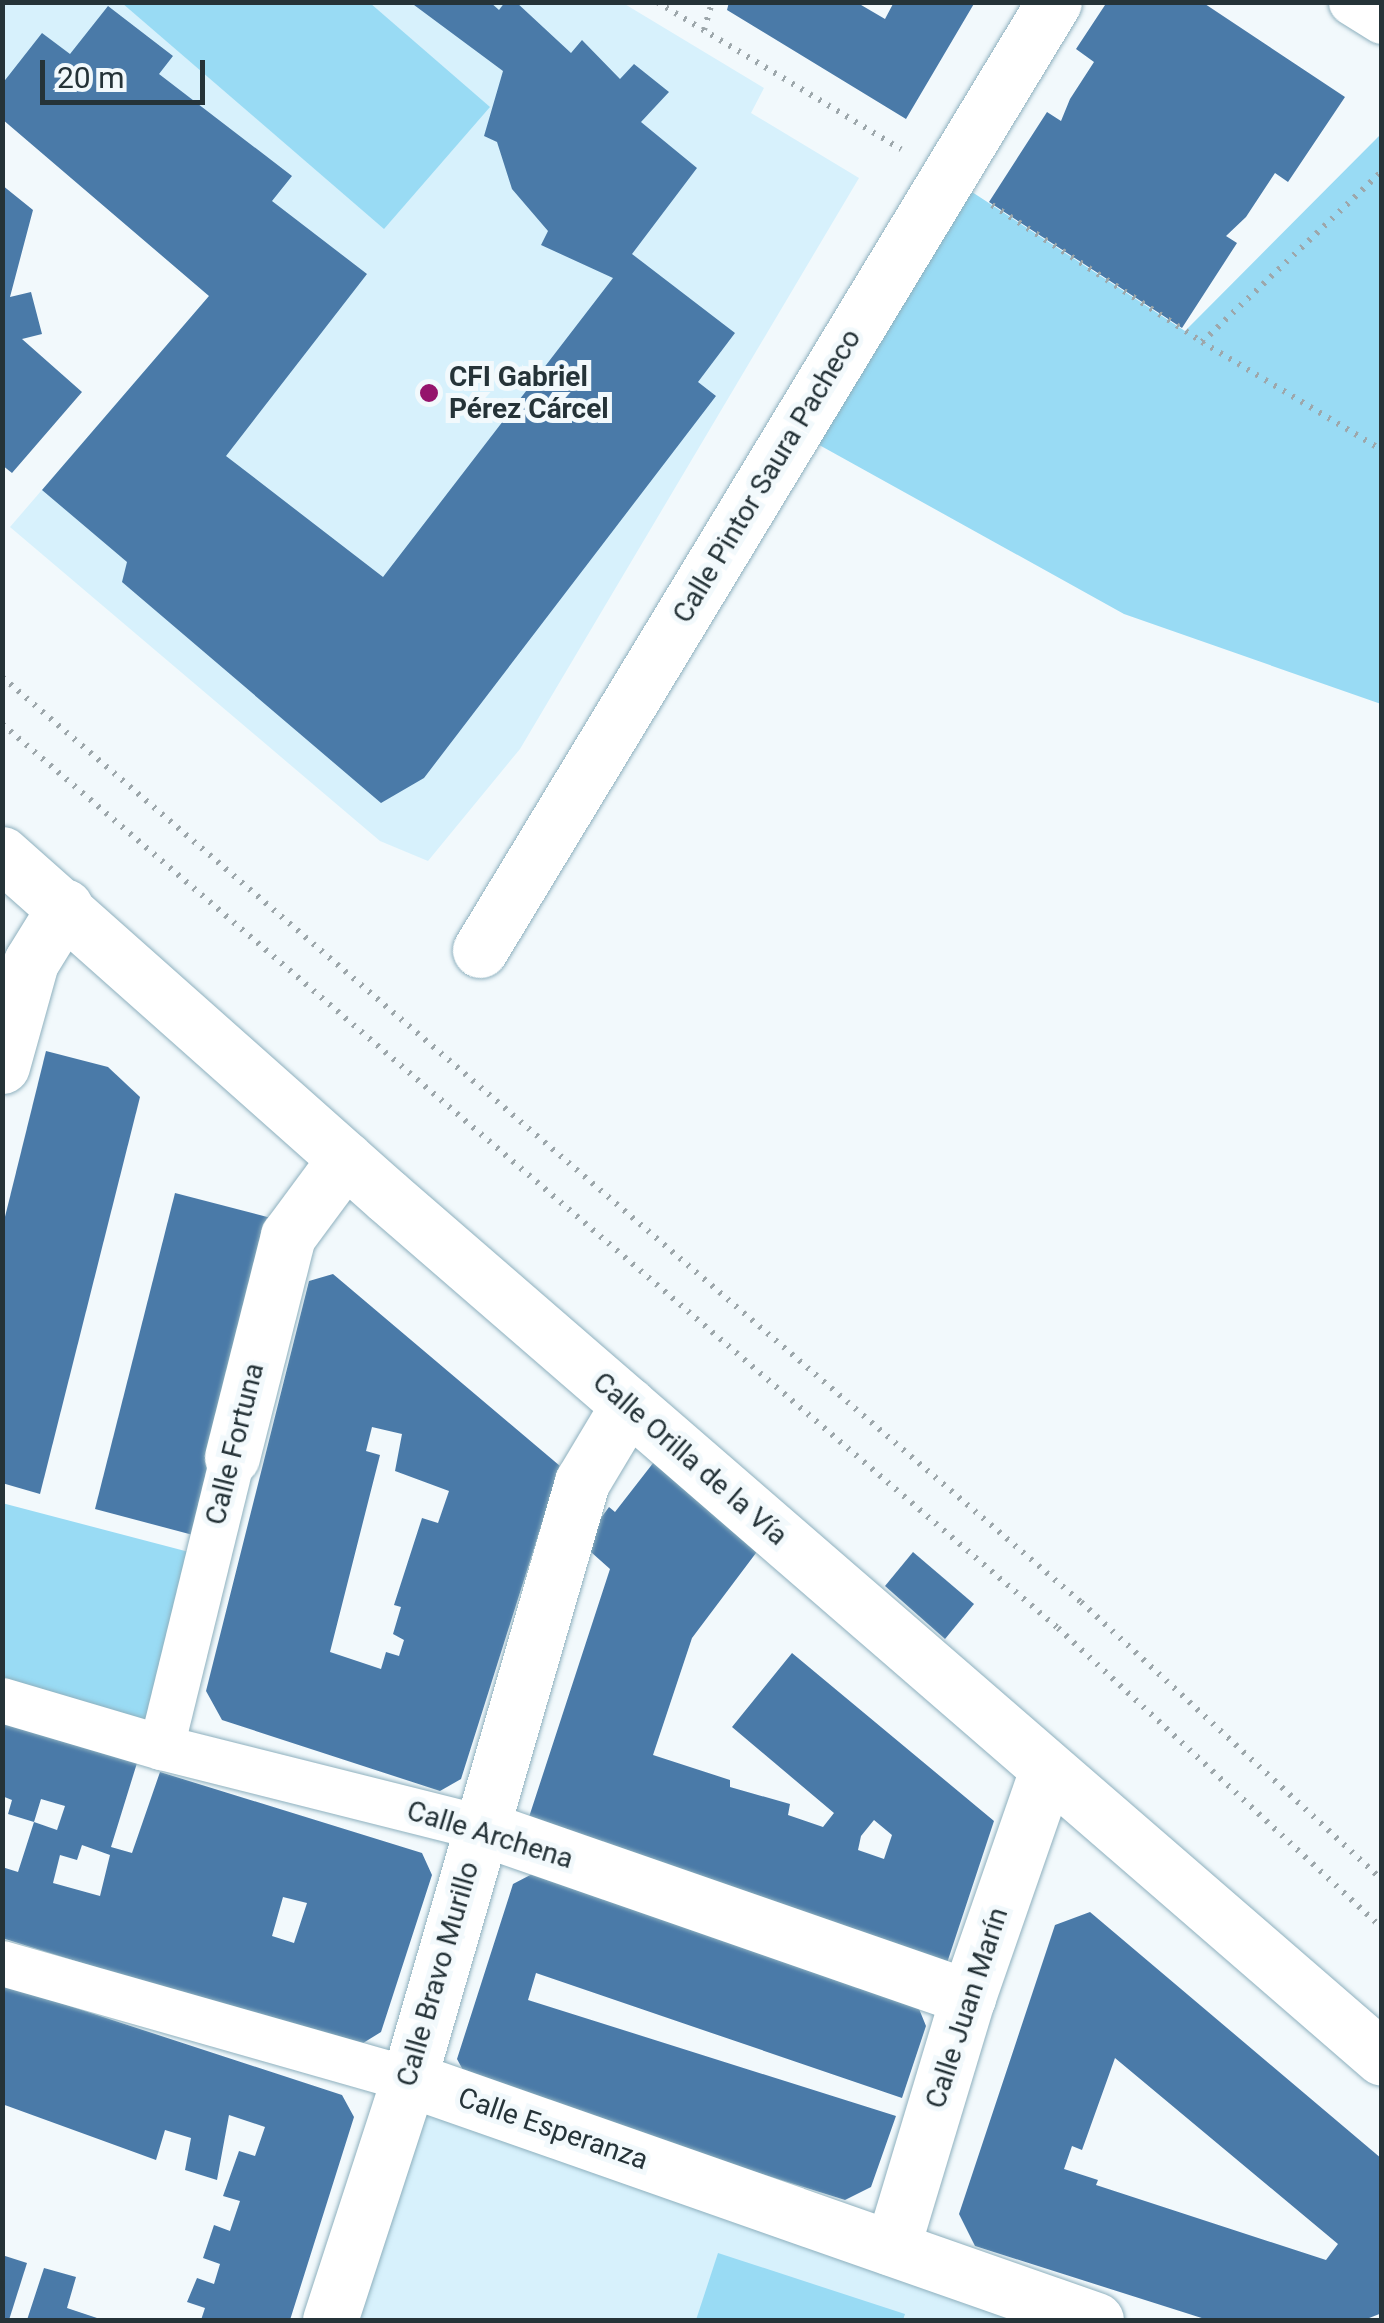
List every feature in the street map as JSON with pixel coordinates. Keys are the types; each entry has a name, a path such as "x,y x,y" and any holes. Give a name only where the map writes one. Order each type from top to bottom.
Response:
{"street":[{"name":"Calle Pintor Saura Pacheco","path":"480,950 1054,2"},
{"path":"1351,2 1382,21"},
{"name":"Calle Orilla de la Vía","path":"2,854 345,1159 1382,2058"},
{"path":"2,1066 31,962 65,908"},
{"name":"Calle Fortuna","path":"162,1747 284,1247 295,1222 345,1159"},
{"name":"Calle Bravo Murillo","path":"330,2320 409,2079 582,1482 628,1405"},
{"name":"Calle Archena","path":"2,1700 162,1747 479,1827 968,1997"},
{"name":"Calle Juan Marín","path":"892,2248 968,1997 1047,1770"},
{"name":"Calle Esperanza","path":"2,1963 409,2079 1096,2320"}],"path":[{"path":"657,2 949,178 1202,342 1382,450"},
{"path":"704,30 712,2"},
{"path":"1202,342 1382,172"},
{"path":"2,678 1082,1602 1382,1880"},
{"path":"2,724 1058,1628 1382,1928"}],"shaded area":[{"name":"CFI Gabriel Pérez Cárcel","path":"3,3 623,3 764,88 751,113 859,178 520,749 428,861 380,841 10,527 209,296 3,119"},
{"path":"122,3 370,3 490,107 384,229"},
{"path":"1381,134 1381,704 1124,614 794,431 949,177 1185,331"},
{"path":"2,1503 208,1557 161,1747 3,1700"},
{"path":"409,2079 1096,2320 330,2320"},
{"path":"718,2253 905,2314 903,2320 696,2320"}],"building":[{"path":"410,2 490,2 499,10 505,2 516,2 571,53 582,40 620,79 634,64 669,92 641,122 697,168 632,254 735,333 698,382 716,396 424,778 381,803 122,582 127,562 42,490 209,296 2,119 2,84 42,33 70,54 108,6 173,56 159,74 292,176 272,201 367,274 226,456 383,577 613,278 541,245 548,231 512,189 497,142 484,136 503,71"},
{"path":"729,2 856,2 885,19 894,2 975,2 906,119 727,10"},
{"path":"1107,2 1202,2 1345,97 1288,182 1275,173 1246,217 1226,236 1237,243 1182,328 989,202 1047,112 1061,121 1094,62 1076,49"},
{"path":"2,185 33,210 10,297 31,292 42,334 22,339 82,392 12,473 2,465"},
{"path":"46,1051 108,1067 140,1097 40,1494 2,1483 2,1229"},
{"path":"175,1193 271,1218 193,1535 95,1509"},
{"path":"333,1274 560,1466 461,1779 440,1791 222,1720 206,1691 309,1281","holes":["372,1427 402,1434 395,1471 449,1491 438,1523 422,1518 394,1605 401,1607 393,1634 404,1640 399,1656 386,1652 381,1669 330,1652 380,1455 366,1451"]},
{"path":"657,1458 762,1545 692,1638 653,1755 730,1780 730,1787 790,1804 788,1815 823,1827 834,1813 732,1727 792,1653 994,1821 947,1963 529,1817 610,1569 582,1544 609,1507 615,1512","holes":["874,1820 892,1835 884,1859 858,1850 861,1836"]},
{"path":"913,1552 974,1604 945,1639 885,1586"},
{"path":"2,1721 137,1763 111,1847 132,1853 160,1772 422,1853 432,1875 381,2032 355,2048 2,1938 2,1867 18,1872 34,1822 8,1814 12,1800 2,1796","holes":["41,1799 65,1806 57,1830 34,1822","82,1845 110,1855 100,1896 53,1883 60,1855 77,1860","283,1897 307,1903 294,1943 272,1936"]},
{"path":"536,1872 915,1999 926,2026 902,2098 536,1973 528,2000 896,2116 871,2187 845,2200 470,2083 457,2059 513,1884"},
{"path":"1090,1912 1382,2159 1382,2313 1364,2320 1208,2320 975,2246 959,2214 1055,1925","holes":["1115,2058 1338,2244 1326,2260 1096,2185 1098,2180 1064,2169 1072,2146 1082,2150"]},
{"path":"2,1984 342,2095 354,2117 290,2320 201,2320 205,2308 187,2302 197,2278 214,2284 220,2264 203,2258 214,2225 230,2231 240,2201 223,2196 239,2151 255,2156 265,2127 229,2115 217,2180 185,2170 191,2138 165,2130 156,2160 2,2104"},
{"path":"2,2255 27,2263 9,2320 2,2320"},
{"path":"44,2268 76,2277 67,2308 103,2320 27,2320"}],"place":[{"name":"CFI Gabriel Pérez Cárcel","path":"429,393"}]}
